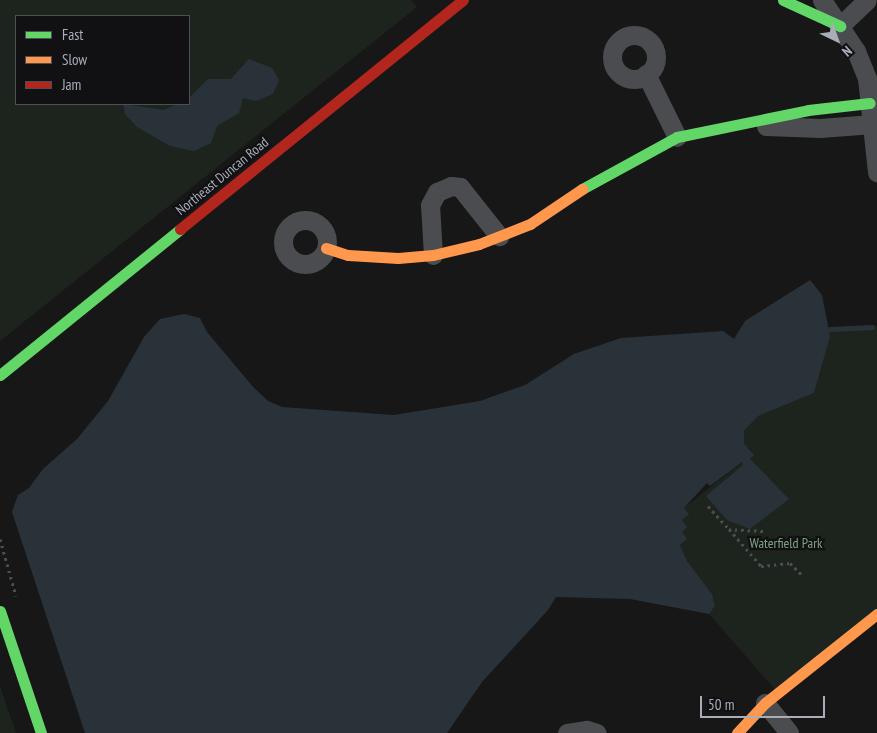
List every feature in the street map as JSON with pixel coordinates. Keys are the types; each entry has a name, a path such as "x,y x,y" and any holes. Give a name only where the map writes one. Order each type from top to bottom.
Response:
{"street":[{"name":"Northeast Duncan Road","path":"0,375 463,0"},
{"path":"783,0 840,26"},
{"path":"822,0 856,50 867,78 877,172"},
{"path":"840,26 867,0"},
{"path":"646,74 677,137"},
{"path":"326,248 348,255 398,258 433,255 499,236 530,224 589,184 677,137 745,125 808,110 870,104"},
{"path":"745,125 820,128 873,124"},
{"path":"433,255 430,204 437,192 451,186 460,187 499,236"},
{"path":"0,612 41,733"},
{"path":"737,733 765,703 877,614"},
{"path":"765,703 789,733"},
{"path":"567,733 587,730 597,733"}],"path":[{"path":"708,506 761,566 790,563 802,575"},
{"path":"729,529 763,531"}],"green space":[{"path":"0,0 411,0 417,7 0,341"},
{"name":"Waterfield Park","path":"877,326 877,614 777,692 709,614 715,606 712,594 687,561 680,545 687,539 681,532 684,508 742,462 744,431 757,416 814,393 830,329"},
{"path":"0,686 16,733 0,733"}],"shaded area":[{"path":"249,59 272,68 279,80 273,94 256,101 243,98 239,113 217,126 211,143 194,151 170,146 137,127 125,114 123,105 164,110 175,105 190,105 190,97 208,79 231,79"},
{"path":"810,280 822,295 830,336 814,393 758,416 744,431 744,444 754,455 750,459 789,499 750,529 727,520 706,496 743,465 742,462 710,486 707,483 684,508 689,514 682,520 687,527 682,532 687,539 680,545 687,561 712,594 715,606 709,614 630,599 556,597 548,610 482,682 447,733 85,733 12,512 18,495 29,488 43,469 77,439 108,401 144,337 160,319 184,314 200,318 207,332 254,388 268,401 282,407 394,415 480,401 525,385 574,354 621,338 723,331 734,339 745,321"}],"waterway":[{"path":"830,329 872,327"}],"traffic: fast":[{"path":"783,0 840,26"},
{"path":"582,189 677,137 808,110 870,103"},
{"path":"0,375 180,229"},
{"path":"0,611 41,733"}],"traffic: slow":[{"path":"326,248 348,255 398,258 433,255 479,244 530,224 582,189"},
{"path":"737,733 765,703 877,614"}],"traffic: jam":[{"path":"180,229 463,0"}]}
